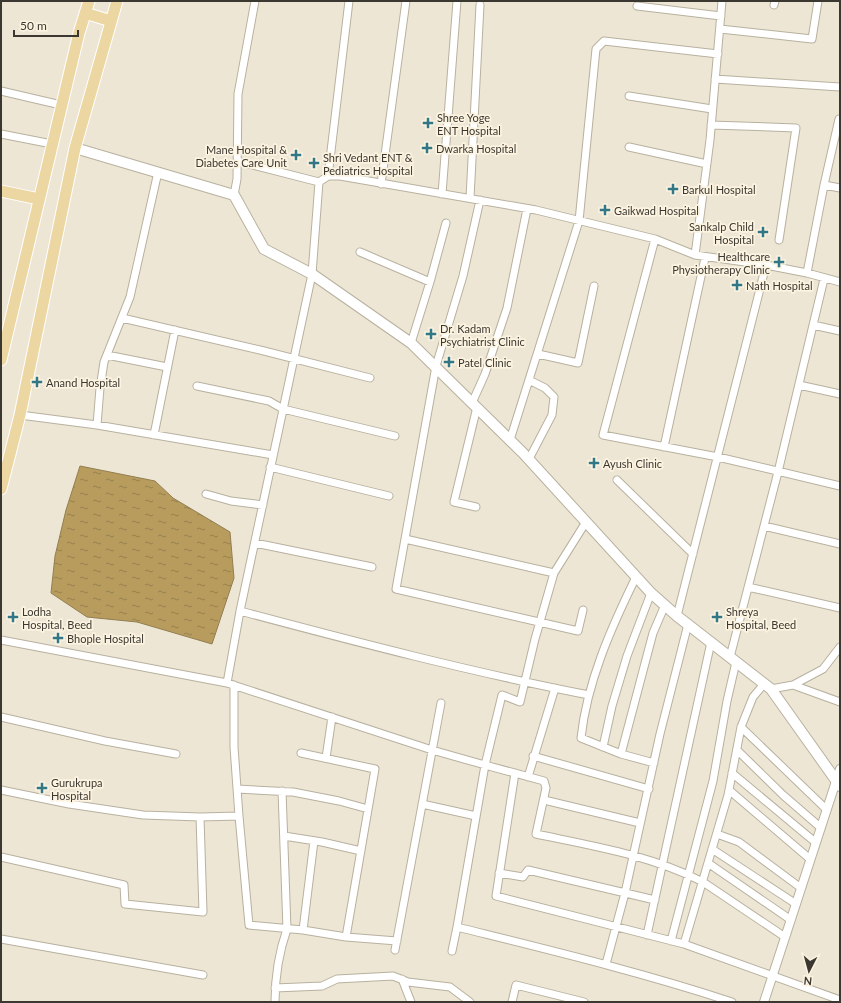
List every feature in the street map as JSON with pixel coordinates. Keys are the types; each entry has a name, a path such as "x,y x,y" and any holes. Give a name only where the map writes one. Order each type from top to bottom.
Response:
{"main road":[{"path":"1,360 61,105 79,33 89,1"},
{"path":"1,489 20,415 75,148 116,1"},
{"path":"85,13 111,21"},
{"path":"75,148 234,195 264,249 312,274 411,343 510,440 651,593 677,616 768,687 838,784"},
{"path":"1,191 39,199"}],"street":[{"path":"234,195 237,179 238,94 255,1"},
{"path":"328,176 349,1"},
{"path":"382,184 406,1"},
{"path":"442,194 457,1"},
{"path":"695,255 707,164 722,1"},
{"path":"720,29 812,39 818,1"},
{"path":"470,198 480,5"},
{"path":"637,6 721,16"},
{"path":"510,440 579,221 596,48 604,41 718,54"},
{"path":"715,79 840,87"},
{"path":"1,91 61,105"},
{"path":"629,96 712,109"},
{"path":"807,274 824,185 839,119"},
{"path":"711,125 796,128 779,240"},
{"path":"1,134 52,144"},
{"path":"629,147 707,164"},
{"path":"237,161 320,182"},
{"path":"97,425 104,362 130,297 158,172"},
{"path":"397,941 346,937 303,930 249,925 239,816 230,684 240,611 312,274 320,182 328,176 340,176 470,198 527,209 655,239 705,258 766,265 840,282"},
{"path":"824,185 840,188"},
{"path":"480,200 463,276 436,366 396,589 578,631 583,610"},
{"path":"476,507 454,502 475,405 507,308 527,209"},
{"path":"411,343 446,223"},
{"path":"655,239 603,436 718,457 840,486"},
{"path":"360,252 430,282"},
{"path":"664,447 705,258"},
{"path":"677,616 766,265"},
{"path":"672,941 713,781 733,659 748,587 778,472 824,279"},
{"path":"538,354 578,363 594,286"},
{"path":"122,318 264,351 370,378"},
{"path":"813,325 840,331"},
{"path":"154,435 174,330"},
{"path":"107,355 167,367"},
{"path":"528,459 552,415 554,397 545,388 529,380"},
{"path":"799,385 840,394"},
{"path":"197,386 270,401 283,409 395,436"},
{"path":"20,415 97,425 273,456"},
{"path":"270,467 389,496"},
{"path":"617,480 693,554"},
{"path":"206,494 231,501 262,505"},
{"path":"452,951 485,765 502,696 520,702 554,573 586,522"},
{"path":"764,526 840,544"},
{"path":"405,539 554,573"},
{"path":"255,543 372,567"},
{"path":"636,577 614,622 589,695 582,723 581,738 621,754 654,763"},
{"path":"748,587 840,608"},
{"path":"603,747 612,706 627,656 651,593"},
{"path":"621,754 653,634 665,605"},
{"path":"240,611 356,642 525,682 589,695"},
{"path":"606,964 688,624"},
{"path":"1,640 230,684 432,750 544,781 546,788 536,834 633,854 663,864 703,882 785,937"},
{"path":"647,935 711,642"},
{"path":"684,944 729,790 741,727 753,696 768,687 793,685 823,669 840,647"},
{"path":"793,685 840,702"},
{"path":"528,777 533,756 555,688"},
{"path":"395,950 441,703"},
{"path":"1,717 104,741 176,754"},
{"path":"326,758 332,717"},
{"path":"741,727 826,809"},
{"path":"737,750 783,795 820,826"},
{"path":"301,753 375,770 346,937"},
{"path":"533,756 649,789"},
{"path":"764,1002 820,826 838,784 840,769"},
{"path":"515,773 496,896 684,944 840,1000"},
{"path":"732,773 815,842"},
{"path":"238,789 293,792 339,801 368,809"},
{"path":"1,790 69,804 143,815 200,817 239,816"},
{"path":"729,790 810,859"},
{"path":"275,1002 275,988 283,941 287,929 282,791"},
{"path":"544,800 640,823"},
{"path":"422,804 476,816"},
{"path":"1,857 124,885 125,904 203,912 200,817"},
{"path":"717,834 739,842 801,888"},
{"path":"284,836 361,850"},
{"path":"303,930 314,841"},
{"path":"712,849 796,904"},
{"path":"708,863 791,920"},
{"path":"499,873 523,877 528,870 655,900"},
{"path":"456,927 606,964 675,983 732,1002"},
{"path":"1,939 203,975"},
{"path":"275,988 322,986 337,979 393,976 408,982 450,987 470,1002"},
{"path":"402,979 411,1002"},
{"path":"512,1002 516,985 584,1002"}],"water":[{"path":"80,466 155,481 173,498 230,532 234,578 212,644 137,622 87,617 51,593 55,556 66,510"}],"place":[{"name":"Shree Yoge ENT Hospital","path":"428,123"},
{"name":"Dwarka Hospital","path":"427,148"},
{"name":"Mane Hospital & Diabetes Care Unit","path":"296,155"},
{"name":"Shri Vedant ENT & Pediatrics Hospital","path":"314,163"},
{"name":"Barkul Hospital","path":"673,189"},
{"name":"Gaikwad Hospital","path":"605,210"},
{"name":"Sankalp Child Hospital","path":"763,232"},
{"name":"Healthcare Physiotherapy Clinic","path":"779,262"},
{"name":"Nath Hospital","path":"737,285"},
{"name":"Dr. Kadam Psychiatrist Clinic","path":"431,334"},
{"name":"Patel Clinic","path":"449,362"},
{"name":"Anand Hospital","path":"37,382"},
{"name":"Ayush Clinic","path":"594,463"},
{"name":"Lodha Hospital, Beed","path":"13,617"},
{"name":"Shreya Hospital, Beed","path":"717,617"},
{"name":"Bhople Hospital","path":"58,638"},
{"name":"Gurukrupa Hospital","path":"42,788"}]}
